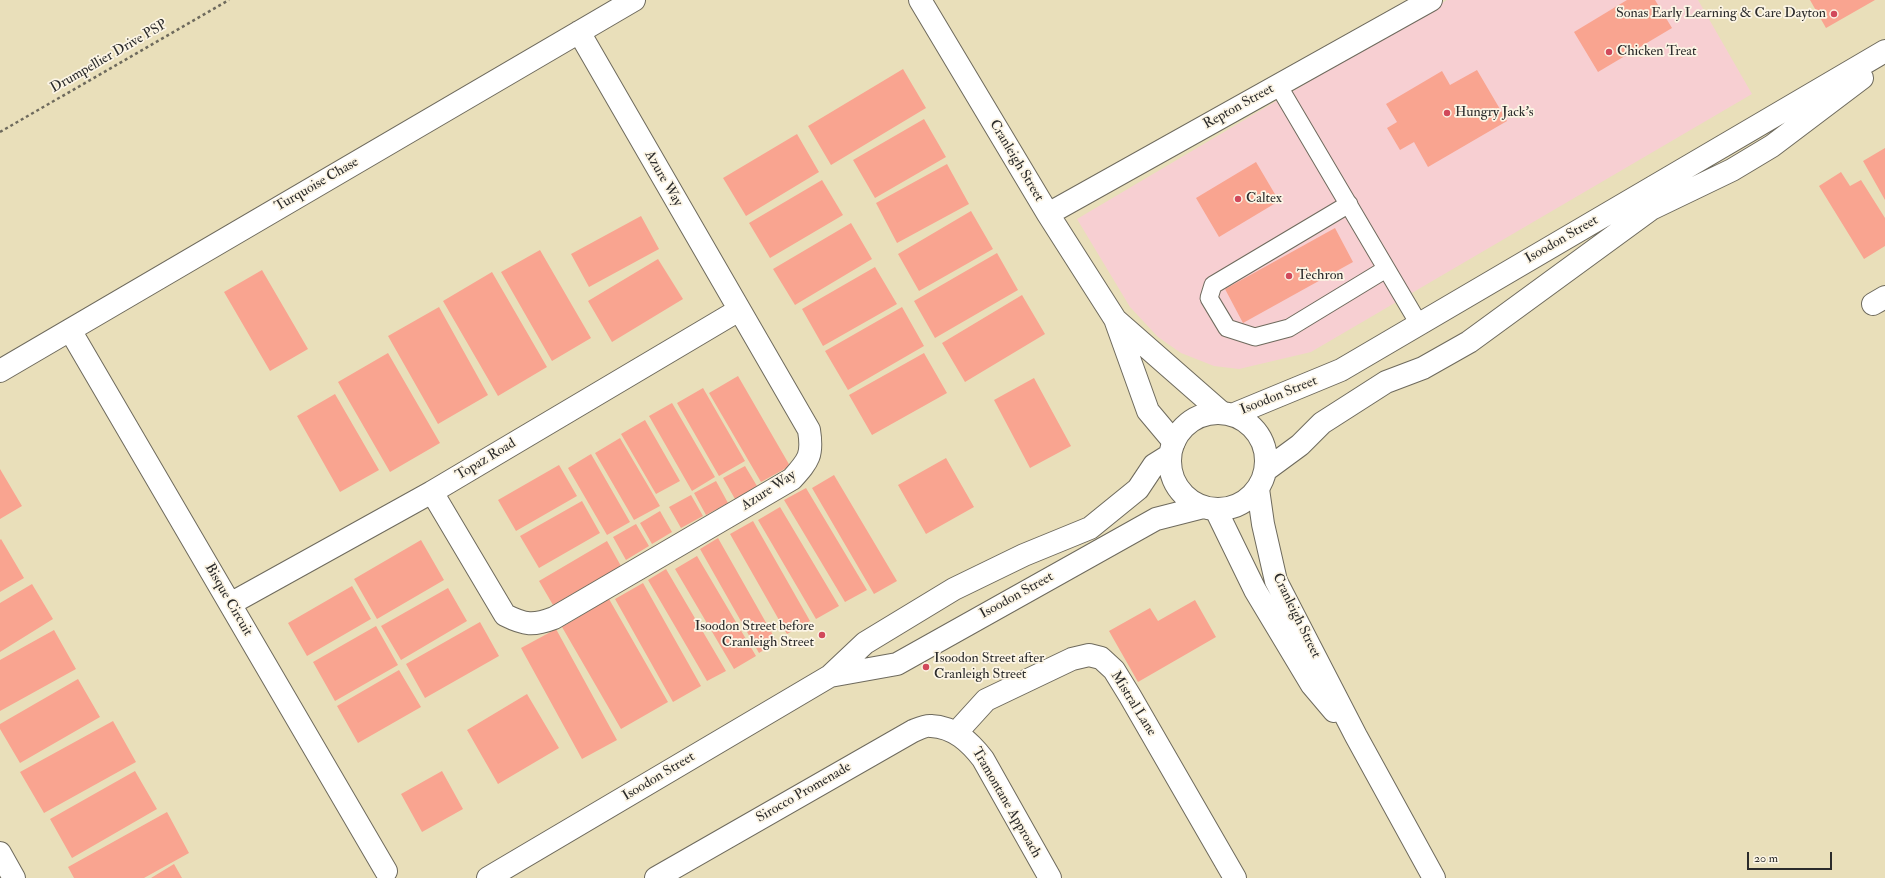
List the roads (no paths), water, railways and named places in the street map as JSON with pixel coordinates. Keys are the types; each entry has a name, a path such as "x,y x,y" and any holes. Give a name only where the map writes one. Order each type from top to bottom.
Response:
{"street":[{"name":"Turquoise Chase","path":"0,371 634,0"},
{"name":"Cranleigh Street","path":"920,0 1048,214 1115,319 1148,412 1172,448"},
{"name":"Repton Street","path":"1048,214 1431,0"},
{"name":"Azure Way","path":"432,492 505,615 520,623 537,625 554,618 792,479 806,464 812,447 809,430 579,32"},
{"name":"Isoodon Street","path":"488,878 830,676 865,642 954,589 1024,555 1090,528 1138,489 1154,465 1172,448 1181,431 1190,422 1202,416 1227,414 1341,370 1885,51"},
{"name":"Isoodon Street","path":"1262,480 1322,423 1386,382 1423,368 1469,342 1651,209 1732,170 1772,146 1885,60"},
{"name":"Topaz Road","path":"230,604 432,492 739,310"},
{"name":"Cranleigh Street","path":"1115,319 1227,414"},
{"name":"Bisque Circuit","path":"70,330 386,871"},
{"name":"Isoodon Street","path":"830,676 897,664 1156,519 1209,508 1229,509 1252,497 1262,480 1267,460 1262,441 1250,425 1227,414"},
{"path":"1172,448 1170,468 1174,481 1181,492 1191,501 1209,508"},
{"name":"Cranleigh Street","path":"1262,480 1263,524 1276,581 1356,736 1434,878"},
{"name":"Cranleigh Street","path":"1209,508 1255,590 1312,685 1356,736"},
{"name":"Mistral Lane","path":"956,733 986,700 1072,659 1089,655 1101,658 1114,670 1130,696 1235,878"},
{"name":"Sirocco Promenade","path":"656,878 913,730 930,725 956,733"},
{"name":"Tramontane Approach","path":"956,733 971,744 983,759 1050,878"},
{"path":"0,853 14,878"}],"lane":[{"path":"1278,85 1419,324"},
{"path":"1348,204 1213,285 1209,298 1227,328 1255,337 1289,328 1386,269"}],"place":[{"name":"Sonas Early Learning & Care Dayton","path":"1834,14"},
{"name":"Chicken Treat","path":"1609,52"},
{"name":"Hungry Jack's","path":"1447,113"},
{"name":"Caltex","path":"1238,199"},
{"name":"Techron","path":"1289,276"},
{"name":"Isoodon Street before Cranleigh Street","path":"822,635"},
{"name":"Isoodon Street after Cranleigh Street","path":"926,667"}]}
